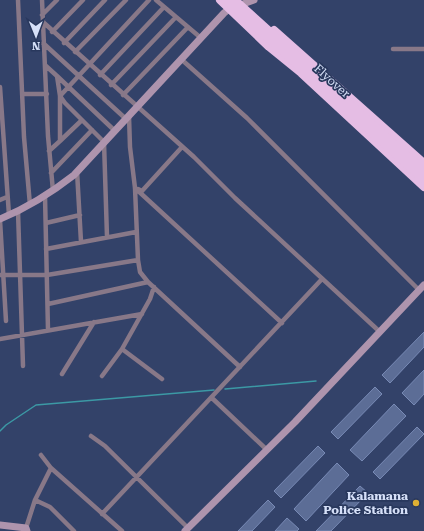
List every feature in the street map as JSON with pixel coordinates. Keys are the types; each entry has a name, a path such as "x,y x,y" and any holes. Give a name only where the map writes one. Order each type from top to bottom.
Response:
{"highway":[{"path":"239,1 424,163"},
{"name":"Flyover","path":"239,1 424,171"},
{"path":"226,2 424,187"},
{"name":"Flyover","path":"226,2 424,180"}],"street":[{"path":"18,0 22,94 30,205"},
{"path":"42,0 49,151 53,191"},
{"path":"42,15 57,0"},
{"path":"52,32 82,0"},
{"path":"64,42 105,0"},
{"path":"75,52 126,0"},
{"path":"60,96 149,0"},
{"path":"156,0 201,38"},
{"path":"6,321 2,275 0,220 30,205 53,191 77,171 201,38 226,2 254,0"},
{"path":"100,75 164,7"},
{"path":"111,85 176,17"},
{"path":"42,22 136,108 182,147 380,332"},
{"path":"123,95 188,27"},
{"path":"43,43 78,76 127,118 135,188 136,232 140,272 148,282 240,368"},
{"path":"393,49 424,49"},
{"path":"91,436 105,446 137,477 187,529 266,449 295,422 422,288 247,118 181,59"},
{"path":"46,66 115,131"},
{"path":"57,76 60,96 60,141"},
{"path":"0,87 1,131 9,216"},
{"path":"22,94 47,94"},
{"path":"60,96 104,142 107,237"},
{"path":"49,151 82,120"},
{"path":"51,173 92,130"},
{"path":"135,188 142,191 182,147"},
{"path":"77,171 82,242"},
{"path":"135,188 282,323"},
{"path":"45,196 48,330"},
{"path":"0,200 7,197"},
{"path":"18,211 23,366"},
{"path":"46,223 80,215"},
{"path":"46,249 136,232"},
{"path":"2,275 47,275 138,260"},
{"path":"102,514 322,279"},
{"path":"48,304 148,282"},
{"path":"102,376 122,349 142,314 154,287"},
{"path":"0,339 142,314"},
{"path":"62,374 94,322"},
{"path":"122,349 162,379"},
{"path":"212,398 266,449"},
{"path":"41,455 51,468 122,531"},
{"path":"0,525 27,529 35,500 51,468"},
{"path":"35,500 50,508 74,531"}],"building":[{"path":"424,332 424,347 390,383 382,375"},
{"path":"424,370 424,394 414,405 402,393"},
{"path":"375,387 382,394 338,439 331,432"},
{"path":"394,404 406,416 362,461 350,450"},
{"path":"417,427 424,434 380,479 373,472"},
{"path":"318,446 325,453 281,498 274,491"},
{"path":"337,463 349,475 306,521 294,509"},
{"path":"360,486 368,493 331,531 316,531"},
{"path":"268,500 275,507 252,531 238,531"},
{"path":"287,518 299,529 297,531 275,531"}],"waterway":[{"path":"225,389 316,381"},
{"path":"0,431 6,425 36,405 214,390"}],"place":[{"name":"Kalamana Police Station","path":"416,503"}]}
